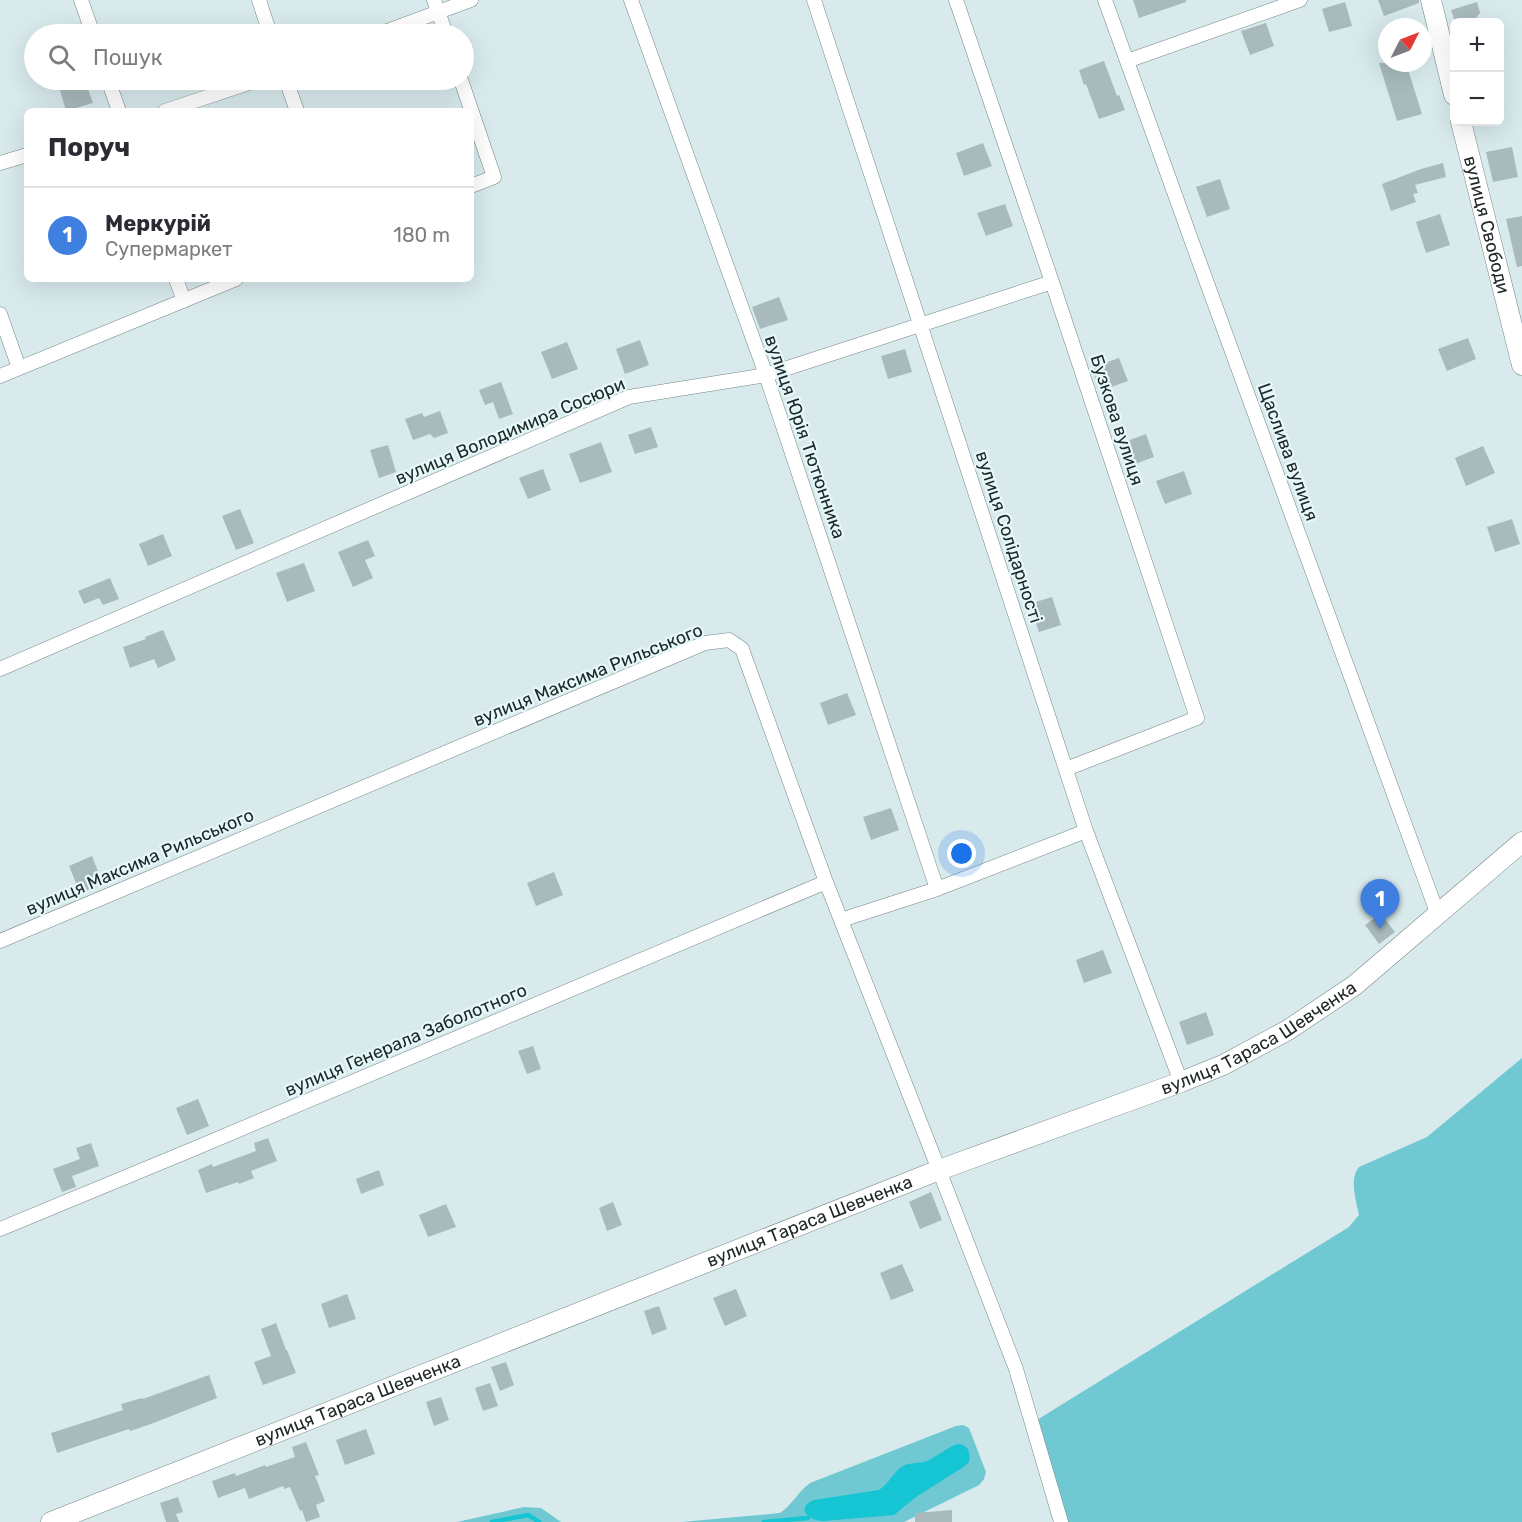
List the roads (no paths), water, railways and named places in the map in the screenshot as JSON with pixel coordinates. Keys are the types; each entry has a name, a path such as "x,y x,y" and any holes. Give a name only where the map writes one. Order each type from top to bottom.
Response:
{"street":[{"path":"81,0 89,24"},
{"path":"259,0 267,24"},
{"path":"399,24 436,6 471,0"},
{"name":"вулиця Юрія Тютюнника","path":"631,0 766,375 937,890"},
{"name":"вулиця Солідарності","path":"814,0 1086,831 1181,1082"},
{"name":"Бузкова вулиця","path":"956,0 1197,718 1066,769"},
{"name":"Щаслива вулиця","path":"1105,0 1438,915"},
{"path":"1127,61 1300,0"},
{"path":"1431,0 1450,75"},
{"path":"436,6 442,24"},
{"path":"112,90 118,108"},
{"path":"174,108 228,90"},
{"path":"290,90 296,108"},
{"path":"464,90 471,108"},
{"path":"474,118 494,177 474,185"},
{"name":"вулиця Свободи","path":"1462,126 1522,365"},
{"path":"0,163 24,156"},
{"path":"177,282 184,301"},
{"path":"0,375 230,282"},
{"name":"вулиця Володимира Сосюри","path":"0,669 629,397 766,375 1052,282"},
{"path":"0,315 19,368"},
{"name":"вулиця Максима Рильського","path":"0,940 705,643 729,640 742,649 826,882 1016,1369 1061,1522"},
{"path":"841,920 937,890 1086,831"},
{"name":"вулиця Тараса Шевченка","path":"51,1522 939,1170 1181,1082 1245,1054 1316,1012 1355,985 1522,842"},
{"name":"вулиця Генерала Заболотного","path":"0,1229 826,882"}],"waterway":[{"path":"492,1522 528,1515 539,1522"},
{"path":"764,1522 808,1518"}],"place":[{"name":"Меркурій","path":"1380,929"}]}
